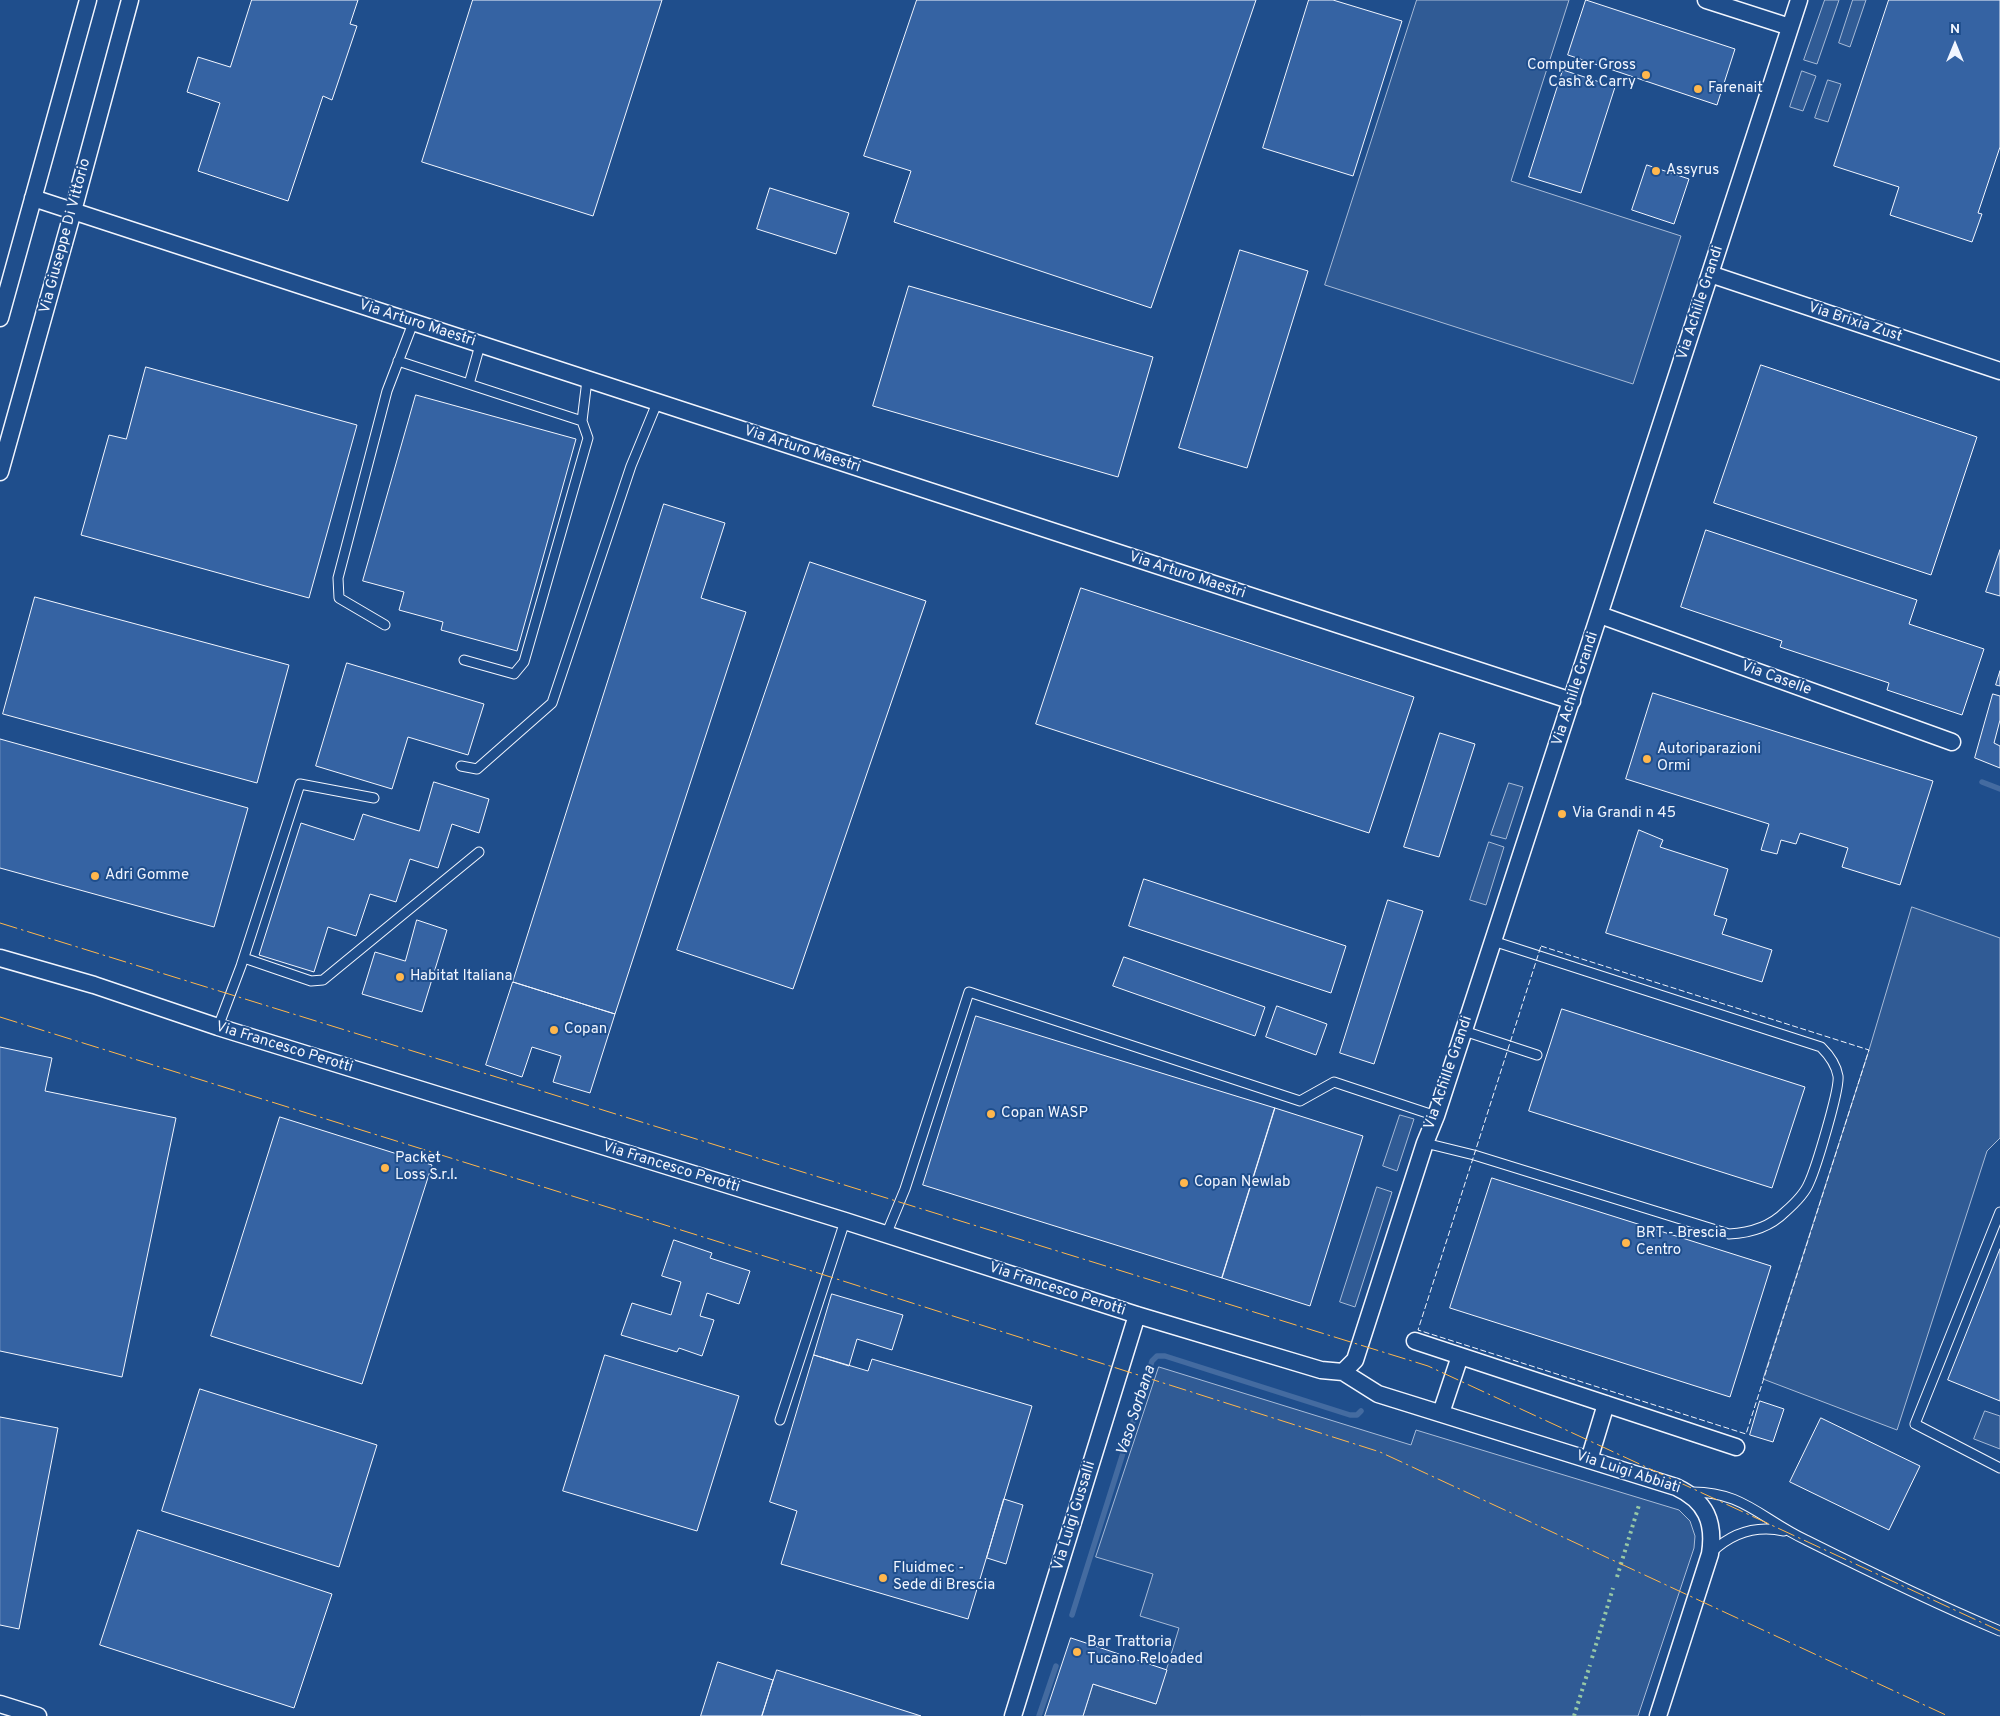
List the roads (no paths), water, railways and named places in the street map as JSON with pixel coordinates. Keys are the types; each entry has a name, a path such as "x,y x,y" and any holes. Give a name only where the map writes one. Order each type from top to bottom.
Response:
{"street":[{"path":"0,318 88,0"},
{"name":"Via Giuseppe Di Vittorio","path":"0,472 130,0"},
{"path":"1706,0 1790,27"},
{"name":"Via Achille Grandi","path":"1343,1372 1355,1360 1572,701 1799,0"},
{"name":"Via Arturo Maestri","path":"33,198 1572,701"},
{"name":"Via Brixia Zust","path":"1710,274 2000,371"},
{"name":"Via Caselle","path":"1600,615 1952,742"},
{"name":"Via Francesco Perotti","path":"0,958 94,985 218,1027 844,1221 1137,1315 1321,1370 1343,1372"},
{"name":"Via Luigi Gussalli","path":"1014,1716 1137,1315"},
{"path":"1415,1341 1736,1446"},
{"path":"1441,1413 1460,1356"},
{"name":"Via Luigi Abbiati","path":"1343,1372 1378,1394 1686,1492 1698,1501 1706,1512 1711,1525 1712,1540 1710,1554 1658,1716"},
{"path":"1589,1460 1606,1404"},
{"path":"0,1704 38,1716"}],"lane":[{"path":"385,625 339,598 338,578 387,391 413,323"},
{"path":"469,384 480,345"},
{"path":"398,361 582,421"},
{"path":"464,660 514,674 524,662 588,438 582,421 587,380"},
{"path":"461,766 477,769 552,703 632,466 656,403"},
{"path":"218,1027 244,958 300,784 374,798"},
{"path":"244,958 311,981 323,980 479,852"},
{"path":"1425,1143 1474,1155 1729,1234 1744,1233 1769,1224 1785,1213 1809,1184 1836,1096 1838,1076 1831,1057 1821,1047 1493,941"},
{"path":"886,1235 905,1189 970,992 1300,1100 1334,1082 1436,1116"},
{"path":"1464,1031 1537,1055"},
{"path":"2000,1212 1915,1424 2000,1468"},
{"path":"780,1420 844,1221"},
{"path":"1686,1492 1714,1492 1729,1496 1762,1513 1789,1532 1940,1606 2000,1631"},
{"path":"1710,1554 1734,1535 1748,1530 1761,1529 1789,1532"}],"waterway":[{"name":"Vaso Sorbana","path":"1982,782 2000,789"},
{"name":"Vaso Sorbana","path":"1072,1615 1152,1361 1157,1356 1165,1356 1350,1415 1357,1415 1361,1411"},
{"name":"Vaso Sorbana","path":"1039,1716 1056,1666"}],"place":[{"name":"Computer Gross Cash & Carry","path":"1646,75"},
{"name":"Farenait","path":"1698,89"},
{"name":"Assyrus","path":"1656,171"},
{"name":"Autoriparazioni Ormi","path":"1647,759"},
{"name":"Via Grandi n 45","path":"1562,814"},
{"name":"Adri Gomme","path":"95,876"},
{"name":"Habitat Italiana","path":"400,977"},
{"name":"Copan","path":"554,1030"},
{"name":"Copan WASP","path":"991,1114"},
{"name":"Packet Loss S.r.l.","path":"385,1168"},
{"name":"Copan Newlab","path":"1184,1183"},
{"name":"BRT - Brescia Centro","path":"1626,1243"},
{"name":"Fluidmec - Sede di Brescia","path":"883,1578"},
{"name":"Bar Trattoria Tucano Reloaded","path":"1077,1652"}]}
